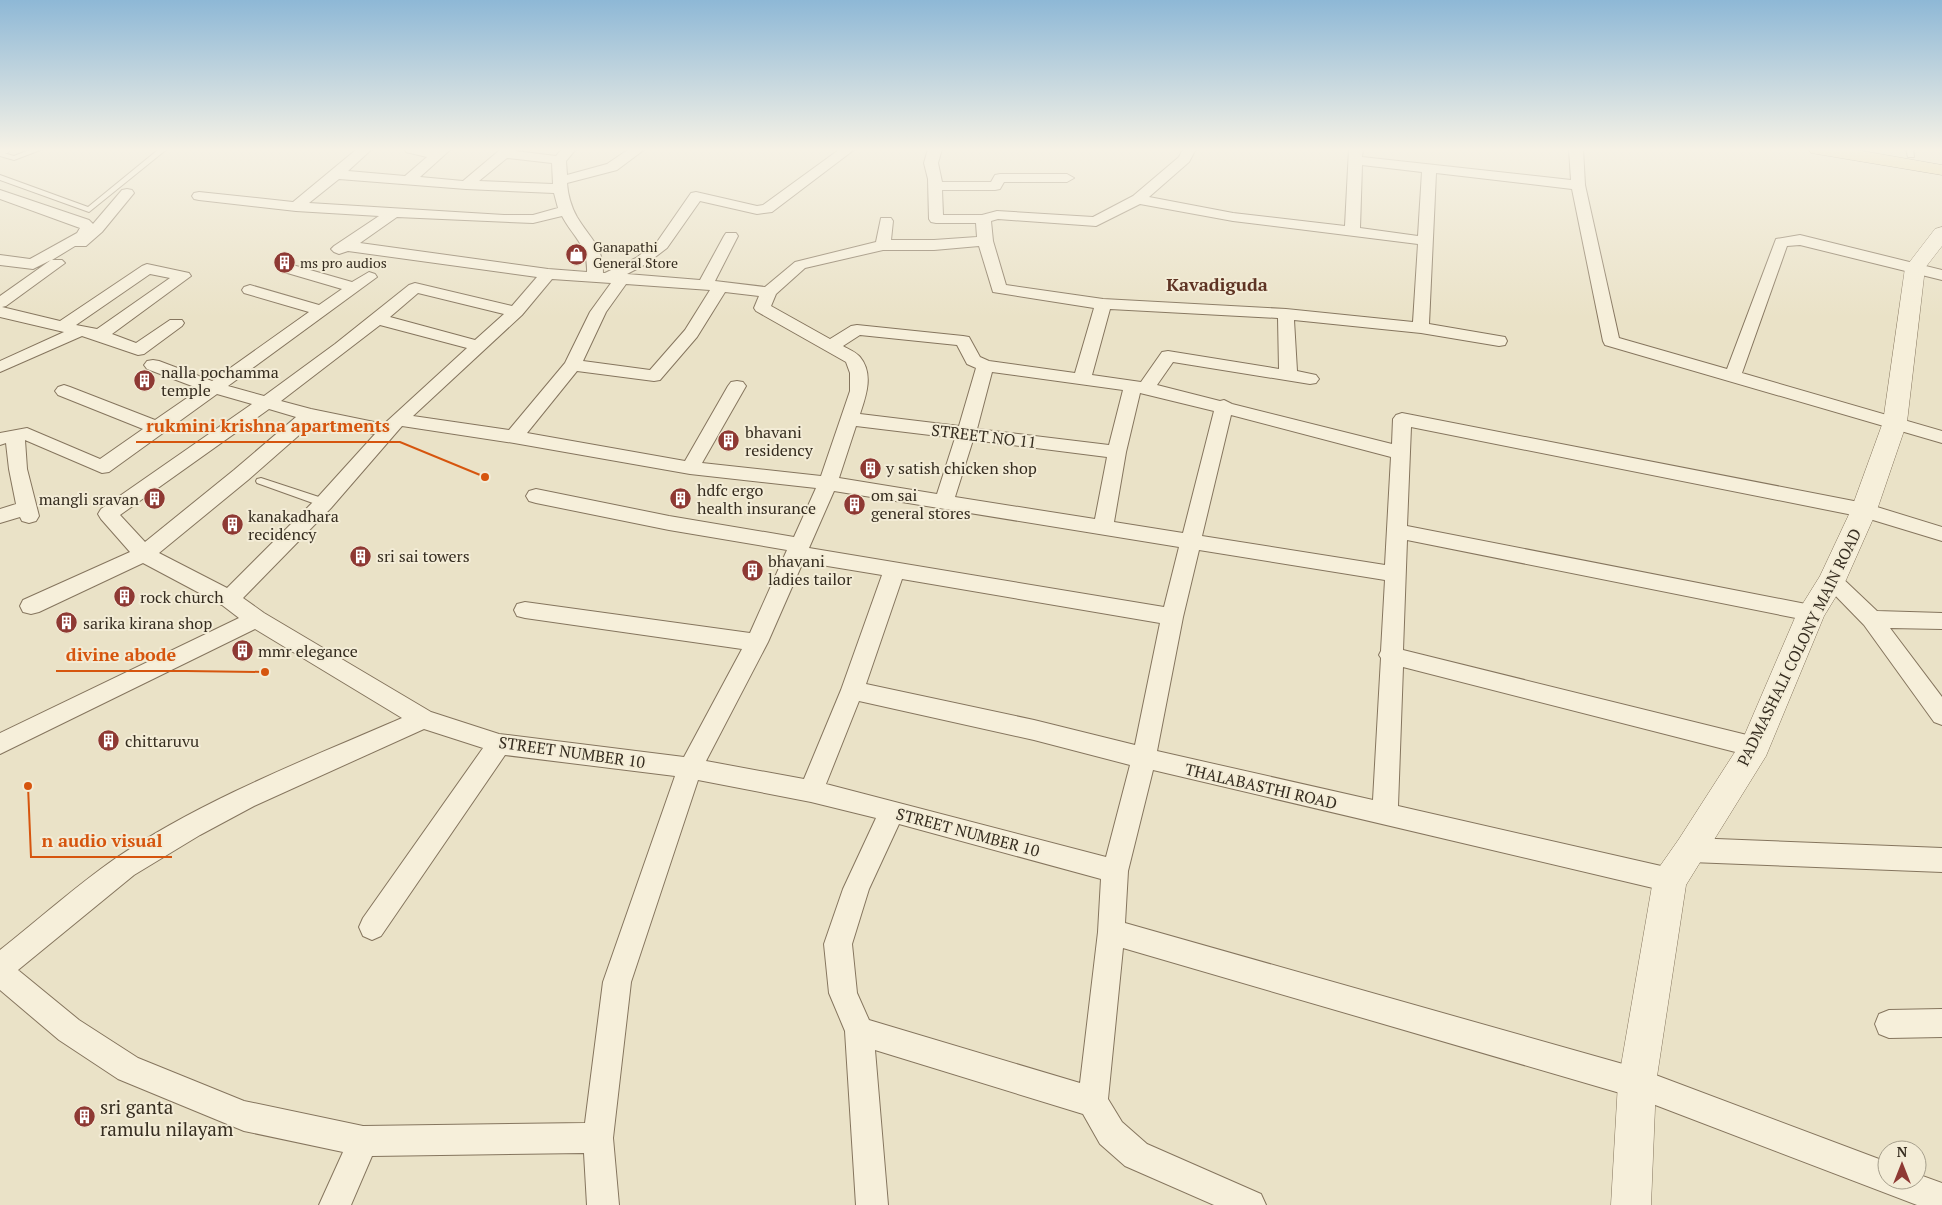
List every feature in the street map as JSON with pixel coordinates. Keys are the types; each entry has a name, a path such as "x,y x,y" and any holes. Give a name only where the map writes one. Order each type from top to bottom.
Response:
{"street":[{"path":"0,260 33,264 82,236 88,228 84,223 33,205"},
{"path":"0,303 51,268 97,229 117,205"},
{"path":"280,205 518,220 548,216 566,210"},
{"path":"565,205 566,210 592,247 595,257 610,277"},
{"path":"514,438 573,365 598,312 610,277 641,262 662,246 690,205"},
{"path":"736,205 757,210 768,209 773,205"},
{"path":"936,205 936,219 983,219 997,215 1096,222 1127,205"},
{"path":"1171,205 1233,217 1426,241"},
{"path":"1352,232 1353,205"},
{"path":"1421,328 1427,205"},
{"path":"1582,205 1611,341 1942,437"},
{"path":"395,212 340,249 548,274 712,285 769,292"},
{"path":"983,219 985,241 999,289 1103,304 1286,314 1421,328 1499,342"},
{"path":"883,245 886,221"},
{"path":"1733,375 1781,242 1800,240 1929,271 1942,233"},
{"path":"573,365 654,376 677,354 696,328 731,236"},
{"path":"603,1205 598,1138 618,982 690,768 757,642 828,484 858,391 859,373 853,359 762,308 769,292 800,265 883,245 934,245 985,241"},
{"path":"0,367 71,329 147,269 183,276 100,335"},
{"path":"289,270 354,287"},
{"name":"PADMASHALI COLONY MAIN ROAD","path":"1631,1205 1637,1083 1670,880 1691,850 1755,747 1811,614 1832,580 1864,510 1895,422 1929,271"},
{"path":"229,599 324,503 394,426 516,312 548,274"},
{"path":"27,434 102,467 369,277"},
{"path":"144,554 108,514 268,402 378,319 415,288 516,312"},
{"path":"250,290 322,311"},
{"path":"1082,380 1103,304"},
{"path":"0,312 100,335 138,350 176,323"},
{"path":"1286,314 1288,374"},
{"path":"378,319 478,346"},
{"path":"830,347 857,330 963,342 973,360 985,366 1140,387 1224,406 1400,453"},
{"path":"1104,527 1117,452 1140,387 1168,356 1310,379"},
{"path":"153,365 212,387 310,415 394,426 514,438 690,468 828,484 1394,574"},
{"path":"944,502 985,366"},
{"path":"690,468 737,386"},
{"path":"64,391 158,428"},
{"path":"1224,406 1172,617 1144,758 1115,871 1111,932 1093,1102 1111,1133 1136,1155 1250,1205"},
{"path":"32,606 144,554 241,475 310,415"},
{"name":"STREET NO 11","path":"850,418 1117,452"},
{"path":"1385,815 1390,655 1402,419 1864,510 1942,534"},
{"path":"0,439 15,435 9,472 29,512 0,516"},
{"path":"536,496 895,569 1172,617"},
{"path":"1396,532 1811,614"},
{"name":"STREET NUMBER 10","path":"144,554 229,599 256,619 423,718 499,744 690,768 811,791 1115,871"},
{"path":"811,791 852,690 895,569"},
{"path":"1832,580 1872,619 1942,715"},
{"path":"525,610 757,642"},
{"path":"0,744 256,619"},
{"path":"1872,619 1942,620"},
{"path":"1390,655 1755,747"},
{"name":"THALABASTHI ROAD","path":"852,690 1034,730 1385,815 1670,880"},
{"path":"0,968 125,867 190,827 245,798 423,718"},
{"path":"372,927 499,744"},
{"path":"872,1205 859,1031 844,993 838,944 856,889 892,811"},
{"path":"1691,850 1942,860"},
{"path":"1111,932 1637,1083 1877,1174"},
{"path":"0,972 69,1030 128,1069 244,1116 363,1142 598,1138"},
{"path":"1889,1024 1942,1023"},
{"path":"859,1031 1093,1102"},
{"path":"335,1205 363,1142"},
{"path":"1918,1190 1942,1199"}],"lane":[{"path":"76,205 89,210 95,205"},
{"path":"261,481 324,503"}],"place":[{"name":"Ganapathi General Store","path":"577,254"},
{"name":"ms pro audios","path":"284,262"},
{"name":"nalla pochamma temple","path":"145,381"},
{"name":"bhavani residency","path":"729,441"},
{"name":"y satish chicken shop","path":"870,468"},
{"name":"rukmini krishna apartments","path":"485,477"},
{"name":"mangli sravan","path":"155,499"},
{"name":"hdfc ergo health insurance","path":"681,499"},
{"name":"om sai general stores","path":"855,504"},
{"name":"kanakadhara recidency","path":"232,525"},
{"name":"sri sai towers","path":"361,556"},
{"name":"bhavani ladies tailor","path":"752,570"},
{"name":"rock church","path":"124,597"},
{"name":"sarika kirana shop","path":"67,623"},
{"name":"mmr elegance","path":"242,651"},
{"name":"divine abode","path":"265,672"},
{"name":"chittaruvu","path":"109,741"},
{"name":"n audio visual","path":"28,786"},
{"name":"sri ganta ramulu nilayam","path":"84,1117"}],"district":[{"name":"Kavadiguda","path":"1217,284"}]}
